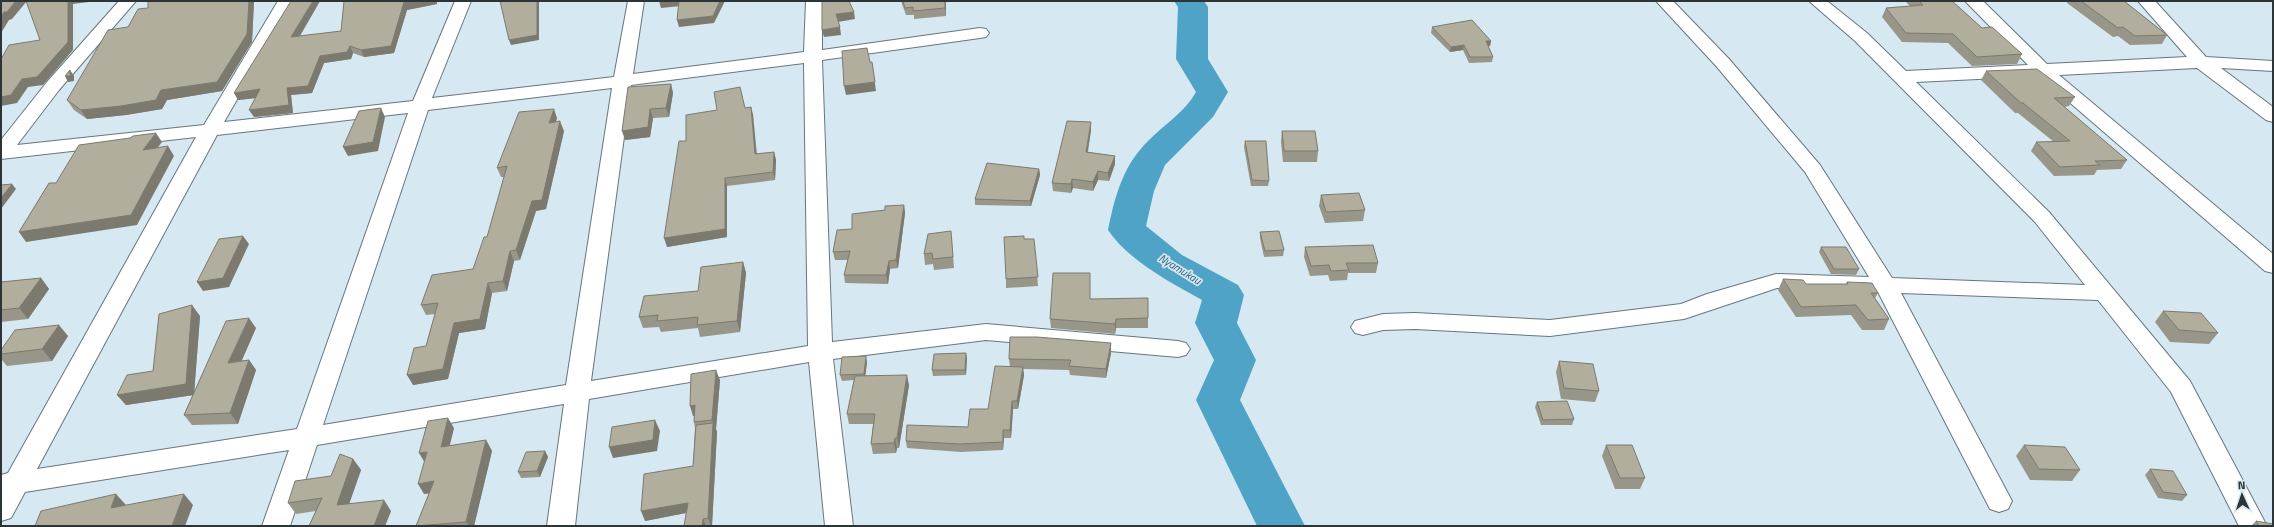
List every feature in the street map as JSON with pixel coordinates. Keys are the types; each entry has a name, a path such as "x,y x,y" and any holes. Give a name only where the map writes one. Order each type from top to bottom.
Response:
{"street":[{"path":"1,153 53,86 128,1"},
{"path":"1,510 9,483 210,130 286,1"},
{"path":"276,526 308,437 420,106 464,1"},
{"path":"561,526 577,393 622,81 636,1"},
{"path":"814,1 813,57 820,352 839,526"},
{"path":"1664,1 1723,62 1812,169 1885,284 1999,501"},
{"path":"1817,1 1861,37 2042,217 2181,387 2253,526"},
{"path":"1973,1 2043,70 2273,266"},
{"path":"2146,1 2201,62 2273,116"},
{"path":"1,153 420,106 813,57 980,33"},
{"path":"1902,77 2201,62 2273,66"},
{"path":"1363,327 1383,322 1415,321 1550,328 1684,312 1715,298 1776,281 2103,293"},
{"path":"9,483 308,437 820,352 986,332 1178,349"}],"building":[{"path":"1,1 16,1 7,12 4,12 1,17"},
{"path":"26,1 68,1 68,42 37,77 22,79 11,95 1,97 1,59 9,45 40,40"},
{"path":"148,1 249,1 247,34 217,82 161,90 156,100 121,106 81,110 67,100 108,30 128,27 138,9 148,8"},
{"path":"291,1 313,1 291,37 341,31 344,1 412,1 404,2 391,46 361,50 350,46 347,52 320,56 308,86 287,88 289,105 249,110 260,89 234,93"},
{"path":"500,1 537,1 537,35 509,40"},
{"path":"679,1 720,1 713,16 677,20"},
{"path":"822,1 849,1 854,12 836,14 840,27 822,30"},
{"path":"903,1 945,1 945,8 913,11 913,7 905,8"},
{"path":"1919,1 1952,1 1982,28 1992,27 2022,54 1977,57 1953,34 1906,33 1886,8 1923,5"},
{"path":"2081,1 2124,1 2167,35 2135,36 2123,27 2118,28"},
{"path":"1472,20 1491,41 1486,41 1493,57 1470,57 1464,45 1451,47 1432,27"},
{"path":"867,48 870,62 872,62 875,82 844,86 842,51"},
{"path":"2037,69 2075,97 2054,98 2127,160 2095,161 2100,165 2060,167 2036,142 2070,141 2023,103 2021,103 1986,71"},
{"path":"70,70 70,76 65,76"},
{"path":"671,84 666,108 650,109 648,127 622,131 628,87"},
{"path":"740,87 745,108 751,107 755,154 774,152 773,172 725,178 725,229 664,238 679,141 686,141 686,115 717,110 714,92"},
{"path":"381,108 373,142 343,147 359,111"},
{"path":"554,109 549,123 560,121 542,200 532,201 516,250 510,251 503,281 488,283 480,319 454,323 443,369 407,375 414,348 426,346 438,303 421,305 432,275 473,269 484,237 487,237 507,166 497,168 519,112"},
{"path":"1067,121 1091,122 1086,152 1115,156 1108,173 1098,171 1093,182 1072,179 1071,184 1052,183"},
{"path":"1282,131 1315,131 1318,151 1284,151"},
{"path":"156,133 143,150 168,146 131,215 19,232 49,183 56,183 79,145"},
{"path":"1245,141 1266,141 1269,181 1252,180"},
{"path":"987,163 1039,169 1030,201 975,199"},
{"path":"12,184 1,198 1,185"},
{"path":"1359,193 1365,210 1326,212 1321,195"},
{"path":"904,205 896,260 889,261 886,275 844,275 850,251 833,252 837,230 852,229 852,214 885,210 885,206"},
{"path":"951,231 953,257 933,259 932,253 924,254 928,234"},
{"path":"1279,231 1284,250 1265,251 1260,232"},
{"path":"243,236 223,278 197,282 219,239"},
{"path":"1024,236 1024,239 1034,239 1038,277 1006,279 1004,237"},
{"path":"1373,245 1378,263 1346,263 1349,270 1331,271 1329,265 1311,266 1305,247"},
{"path":"1821,247 1846,247 1859,269 1834,269"},
{"path":"743,262 737,321 697,325 698,317 657,321 658,315 639,317 644,296 698,291 701,267"},
{"path":"1053,273 1090,273 1090,299 1148,298 1148,318 1116,319 1115,324 1050,319"},
{"path":"41,278 19,308 1,310 1,282"},
{"path":"1783,279 1803,280 1806,284 1848,284 1847,282 1872,283 1878,293 1871,293 1889,319 1868,320 1856,305 1801,307"},
{"path":"192,305 186,384 117,395 127,375 153,371 159,314"},
{"path":"2163,311 2201,313 2218,333 2179,330"},
{"path":"249,318 228,363 249,360 230,413 184,415 226,321"},
{"path":"59,325 42,349 1,354 1,350 15,330"},
{"path":"1010,337 1037,337 1111,343 1106,369 1069,366 1071,360 1009,359"},
{"path":"966,353 965,370 932,370 934,354"},
{"path":"866,356 864,374 840,375 842,357"},
{"path":"1559,361 1593,364 1599,391 1564,388"},
{"path":"995,366 1023,367 1017,401 1012,401 1010,430 1003,430 1003,442 960,444 906,441 907,425 968,427 970,409 988,409"},
{"path":"716,370 712,420 694,422 695,405 690,406 691,374"},
{"path":"907,375 897,438 895,438 894,443 871,444 875,414 847,414 855,376"},
{"path":"1567,401 1574,419 1543,420 1537,402"},
{"path":"448,418 441,447 486,440 466,522 416,526 434,481 418,484 427,452 419,453 428,421"},
{"path":"655,420 653,440 609,447 612,427"},
{"path":"713,423 708,518 703,519 702,526 684,526 688,503 641,511 644,474 693,466 696,425"},
{"path":"1606,445 1632,445 1645,478 1620,478"},
{"path":"2024,445 2065,447 2080,470 2039,469"},
{"path":"545,451 537,471 518,472 526,452"},
{"path":"340,454 353,459 337,505 384,500 374,526 309,526 322,498 288,503 295,481 331,476"},
{"path":"2150,469 2173,471 2187,495 2163,492"},
{"path":"116,494 111,508 184,494 172,526 35,526 41,511"},
{"path":"2256,521 2273,524 2273,526 2259,526"}],"waterway":[{"name":"Nyamukau","path":"1189,1 1193,7 1192,59 1212,92 1207,102 1194,118 1161,147 1148,163 1139,181 1127,230 1168,264 1224,295 1216,323 1235,360 1218,400 1281,526"}]}
